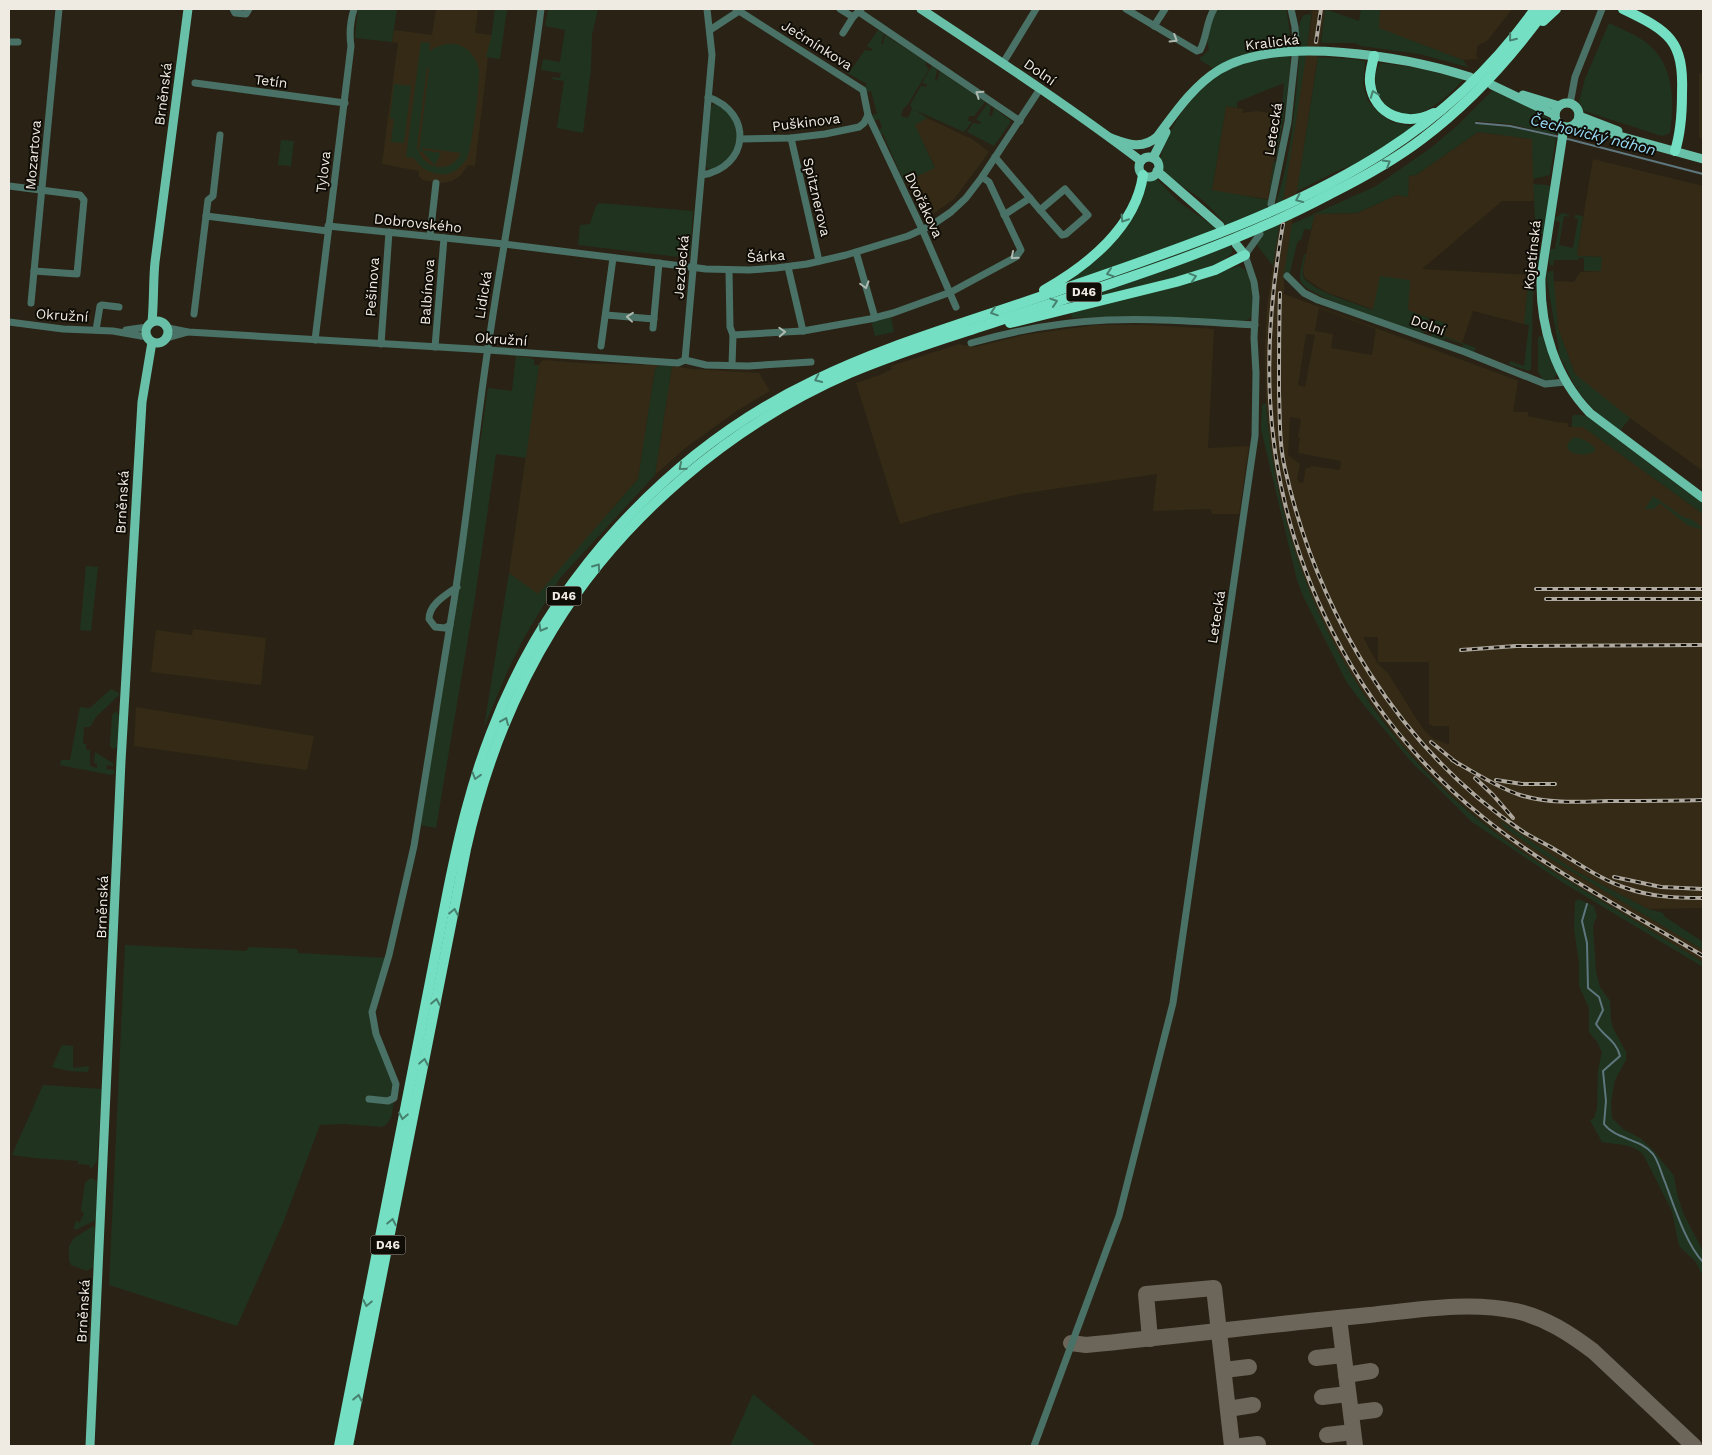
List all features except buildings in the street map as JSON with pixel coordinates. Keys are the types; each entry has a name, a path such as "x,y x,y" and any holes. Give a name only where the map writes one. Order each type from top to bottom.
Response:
{"highway":[{"name":"D46","path":"339,1446 417,1043 463,822 482,756 518,671 545,622 591,558 637,507 696,455 749,416 791,392 843,367 887,349 1138,264 1250,232 1309,205 1418,130 1458,97 1495,59 1535,9"},
{"name":"D46","path":"1343,182 1398,156 1424,138 1468,101 1506,62 1546,9"},
{"path":"1522,42 1556,9"},
{"path":"1623,9 1660,28 1673,42 1679,55 1683,77 1682,116 1680,135 1675,151"},
{"path":"1374,56 1370,77 1372,93 1381,108 1390,115 1404,119 1423,117 1436,112 1458,97"},
{"path":"1014,305 1074,273 1108,243 1132,206 1140,188 1143,175"},
{"name":"D46","path":"348,1446 470,830 500,734 526,677 555,626 601,561 643,515 697,466 737,436 796,400 847,374 886,358 975,328 1190,250"},
{"path":"975,328 1017,321 1146,291 1216,270 1245,255"}],"main road":[{"name":"Brněnská","path":"156,322 153,285 155,262 188,9"},
{"name":"Dolní","path":"921,9 1003,63 1141,161"},
{"name":"Kralická","path":"1111,138 1132,145 1147,143 1157,137 1171,117 1196,88 1218,70 1248,58 1278,53 1353,54 1415,63 1470,77"},
{"path":"1492,85 1509,92 1534,98 1557,110"},
{"path":"1564,104 1570,104 1576,108 1578,119 1572,126 1564,128 1556,122 1557,110 1564,104"},
{"path":"1153,158 1180,108"},
{"path":"1578,119 1612,134 1703,159"},
{"name":"Kojetínská","path":"1564,128 1543,267 1541,293 1543,317 1548,339 1566,382 1582,404 1600,422 1703,498"},
{"path":"1146,157 1153,158 1158,164 1157,172 1150,177 1143,175 1139,168 1141,161 1146,157"},
{"path":"1157,172 1220,226"},
{"path":"1236,244 1245,255"},
{"path":"156,322 167,338 163,342 152,341 156,322"},
{"name":"Brněnská","path":"90,1446 122,758 141,406 152,341"}],"street":[{"name":"Mozartova","path":"31,303 59,9"},
{"path":"233,9 235,14 246,14 249,9"},
{"name":"Tylova","path":"315,340 351,46 349,34 354,9"},
{"name":"Lidická","path":"369,1099 388,1100 394,1098 395,1095 396,1084 376,1034 372,1012 390,955 414,846 457,587 487,350 541,9"},
{"name":"Jezdecká","path":"685,360 712,47 707,9"},
{"path":"840,9 858,13 1020,121"},
{"path":"1003,63 1036,9"},
{"path":"1126,9 1197,51 1201,48 1207,24 1214,9"},
{"path":"1154,26 1165,9"},
{"path":"1291,9 1296,43"},
{"path":"1570,104 1575,77 1602,9"},
{"path":"710,30 737,10"},
{"name":"Ječmínkova","path":"737,10 859,87 864,94 868,115"},
{"path":"843,33 858,13"},
{"path":"9,42 18,42"},
{"name":"Letecká","path":"1271,204 1288,122 1295,57"},
{"name":"Tetín","path":"195,84 344,103"},
{"name":"Šárka","path":"504,244 730,270 788,267 856,252 922,229 951,212 966,198 982,177 1040,89"},
{"path":"702,175 715,173 725,167 735,154 740,139 732,113 718,101 708,98"},
{"name":"Puškinova","path":"740,139 791,138 859,127 864,123 868,115"},
{"name":"Dvořákova","path":"868,115 922,229 956,307"},
{"path":"194,314 208,200 213,196 220,135"},
{"name":"Spitznerova","path":"791,138 819,261"},
{"path":"994,157 1030,198 1040,210 1062,235 1066,234 1088,215 1065,189 1040,210"},
{"path":"733,334 803,331 875,318 950,292 1016,257 1020,250 989,182 982,177"},
{"path":"430,236 436,183"},
{"path":"9,186 80,195 84,200 77,274 34,270"},
{"path":"1004,215 1030,198"},
{"name":"Dobrovského","path":"206,216 328,229 389,232 504,244"},
{"name":"Pešinova","path":"381,344 389,232"},
{"path":"1245,255 1260,234"},
{"name":"Balbínova","path":"435,348 444,238"},
{"path":"856,252 875,318"},
{"name":"Letecká","path":"1034,1446 1122,1206 1173,1003 1255,436 1256,304 1255,288 1245,255"},
{"path":"601,346 613,258"},
{"path":"653,328 659,263"},
{"path":"788,267 803,331"},
{"path":"730,270 730,327 733,334 732,365"},
{"name":"Dolní","path":"1287,276 1304,293 1318,300 1465,352 1545,384 1566,382"},
{"path":"96,330 100,306 119,306"},
{"path":"606,315 654,319"},
{"path":"971,343 1031,328 1107,320 1255,325"},
{"name":"Okružní","path":"9,322 63,329 138,334 152,341"},
{"name":"Okružní","path":"113,331 156,322 188,332 678,363 685,360 706,365 811,362"},
{"name":"Okružní","path":"167,338 188,332"},
{"path":"450,624 445,628 435,627 430,621 429,615 435,605 457,587"}],"shaded area":[{"path":"436,9 478,9 475,33 491,35 492,37 487,56 475,166 468,165 461,175 452,181 442,183 423,180 419,176 419,171 382,164 398,43 392,42 394,30 432,35"},
{"path":"1313,9 1325,9 1284,277 1284,294 1518,381 1513,412 1528,412 1528,416 1568,423 1568,427 1583,427 1703,514 1703,908 1648,909 1574,870 1500,821 1506,828 1544,855 1703,950 1703,962 1539,863 1500,836 1447,792 1401,744 1355,681 1331,640 1303,578 1288,532 1271,456 1266,403 1265,349 1267,308","holes":["1319,308 1376,329 1372,355 1331,348 1333,334 1315,331","1306,334 1315,335 1305,387 1298,385","1290,417 1301,419 1298,453 1341,461 1340,470 1311,466 1306,468 1303,483 1299,482 1297,479 1300,464 1288,455","1363,637 1378,637 1378,662 1429,662 1429,724 1433,726 1449,726 1449,745 1432,738 1426,732 1388,673 1378,664"]},
{"path":"1380,9 1512,9 1487,41 1478,45 1476,54 1478,59 1463,60 1378,28"},
{"path":"1699,73 1703,74 1703,138 1699,138"},
{"path":"1226,106 1243,109 1242,113 1257,111 1281,115 1268,199 1212,191"},
{"path":"927,118 972,139 989,152 954,199 927,218 923,215 907,181 935,167 914,124"},
{"path":"1478,132 1532,139 1534,201 1502,201 1422,269 1529,275 1524,324 1473,311 1462,343 1444,336 1447,324 1409,311 1405,321 1326,292 1305,278 1303,271 1315,214 1357,213 1397,195 1408,197 1409,176 1416,175"},
{"path":"1593,159 1703,186 1703,471 1608,402 1575,374 1558,328 1553,281 1574,282 1580,272 1600,271 1602,257 1578,256 1577,254"},
{"path":"1096,325 1149,325 1214,329 1208,448 1249,446 1239,514 1212,514 1211,509 1153,511 1157,474 1019,494 937,513 900,524 856,383 880,375 892,369 891,366 959,344 975,347 1024,335"},
{"path":"543,360 645,365 641,361 661,362 655,369 638,479 538,595 509,573 539,365"},
{"path":"672,366 759,373 770,391 735,412 684,449 655,475"},
{"path":"193,629 266,638 261,685 151,672 156,630 192,635"},
{"path":"136,707 314,736 307,770 134,746"}],"green space":[{"path":"358,9 397,9 392,42 355,38"},
{"path":"495,9 507,9 500,59 486,57"},
{"path":"548,9 598,9 592,35 591,68 583,133 557,128 564,81 552,79 553,77 560,78 561,73 541,70 543,59 560,62 565,30 545,26"},
{"path":"1218,9 1286,9 1289,27 1289,82 1277,155 1275,156 1284,83 1237,102 1237,108 1226,106 1212,190 1269,200 1261,222 1253,234 1246,239 1239,237 1201,199 1172,179 1160,163 1167,139 1181,114 1199,92 1218,76 1211,67 1199,59 1209,50 1207,38 1209,28"},
{"path":"1325,9 1359,21 1361,9 1380,9 1379,28 1463,60 1468,67 1419,54 1361,46 1355,43 1321,43"},
{"path":"1311,14 1273,266 1257,245 1268,224 1283,179 1295,106 1300,24 1304,15"},
{"path":"1609,23 1644,41 1661,60 1667,71 1672,95 1670,133 1662,136 1584,111 1579,102 1585,79"},
{"path":"878,30 884,34 881,44 883,44 885,35 927,62 925,65 929,69 903,109 901,116 908,118 912,109 910,105 921,86 926,87 927,84 922,83 932,66 937,70 935,80 937,81 940,71 985,102 974,116 969,116 968,121 971,121 971,123 964,132 915,110 927,118 915,125 935,168 904,182 883,134 880,133 879,130 882,128 879,119 874,121 872,115 877,114 871,91 868,92 864,88 867,84 847,73 865,50 872,51 867,46"},
{"path":"421,42 430,43 429,52 445,44 460,45 472,54 479,70 475,115 467,158 455,170 448,174 443,174 428,171 414,158 406,157","holes":["427,67 429,68 419,152 422,151 435,165 441,153 422,150 422,148 461,153 451,165 444,167 430,165 420,155 417,147"]},
{"path":"1318,57 1365,61 1363,85 1368,101 1377,111 1392,122 1414,127 1355,164 1297,191"},
{"path":"1380,63 1412,67 1464,79 1432,107 1416,114 1399,114 1385,104 1377,88 1375,80 1376,71"},
{"path":"394,84 411,86 404,143 391,142 394,119 390,118"},
{"path":"1493,90 1540,111 1553,124 1556,135 1511,124 1476,121 1476,124 1510,127 1556,137 1550,175 1533,179 1532,139 1478,132 1416,175 1409,176 1408,197 1397,195 1357,213 1315,214 1311,230 1304,229 1302,238 1297,243 1290,273 1287,276 1284,274 1292,224 1376,186 1432,147 1459,124"},
{"path":"715,103 729,114 736,128 736,137 732,153 727,160 710,171 706,166 711,107"},
{"path":"987,104 991,106 989,116 992,116 994,108 1010,120 1010,123 994,146 967,132 973,123 980,124 981,122 976,120"},
{"path":"281,140 294,141 291,166 278,165"},
{"path":"1274,159 1276,162 1269,191"},
{"path":"1146,179 1159,181 1179,202 1220,232 1226,239 1231,246 1232,253 1221,262 1226,270 1239,266 1248,274 1253,302 1252,315 1249,319 1243,321 1129,316 1072,318 1067,283 1105,251"},
{"path":"1533,184 1551,187 1545,232 1541,235 1536,235"},
{"path":"599,203 693,211 690,256 687,258 578,245 580,225 590,224 596,206"},
{"path":"1562,213 1569,215 1569,217 1564,216 1559,245 1573,248 1578,219 1574,218 1576,215 1583,216 1577,254 1578,256 1602,257 1601,271 1584,271 1584,258 1578,258 1578,260 1554,260 1553,266 1549,264 1550,249 1555,249 1560,222 1555,221 1555,218"},
{"path":"1534,246 1541,251 1533,296 1531,369 1529,371 1509,363 1510,361 1524,366 1529,325 1524,324"},
{"path":"1306,254 1303,275 1309,283 1325,292 1373,310 1380,276 1410,280 1408,310 1429,318 1425,332 1421,333 1337,303 1307,288 1301,282 1300,275 1304,255"},
{"path":"1553,270 1558,328 1575,374 1630,418 1619,432 1596,412 1576,389 1582,386 1576,388 1559,355 1547,281 1547,273"},
{"path":"891,316 894,332 875,336 871,320"},
{"path":"1436,320 1448,324 1444,336 1476,348 1474,352 1462,348 1463,344 1445,338 1444,340 1432,337 1431,334"},
{"path":"1541,335 1557,371 1552,381 1543,380 1538,372 1538,338"},
{"path":"516,356 531,358 534,360 534,365 539,365 526,458 496,454 475,597 436,828 420,825 458,594 488,388 512,391"},
{"path":"658,366 672,366 655,475 560,578 525,636 507,672 484,727 509,573 538,594 638,479 655,369"},
{"path":"1266,403 1273,464 1287,523 1306,581 1330,636 1360,689 1396,738 1437,783 1496,833 1549,869 1703,962 1703,967 1565,884 1472,822 1415,766 1362,703 1346,681 1303,596 1297,580 1261,429 1262,405"},
{"path":"1575,415 1590,418 1703,502 1703,514 1583,427 1572,427 1572,417"},
{"path":"1575,437 1588,443 1595,448 1595,451 1588,454 1580,454 1570,451 1567,448 1568,444"},
{"path":"1653,496 1683,517 1691,519 1703,530 1687,525 1660,503 1654,509 1645,509"},
{"path":"86,566 98,567 91,631 80,630"},
{"path":"111,689 119,693 119,695 96,717 90,727 84,727 83,743 86,744 86,750 90,750 90,766 97,768 97,764 94,763 95,752 114,764 113,766 107,765 106,769 114,770 115,773 111,775 60,765 61,760 70,760 80,707 90,708"},
{"path":"116,711 119,715 117,747 113,749 110,746 112,715"},
{"path":"1498,819 1574,870 1648,909 1663,913 1665,917 1703,942 1703,950 1544,855 1505,828"},
{"path":"1578,899 1594,906 1597,916 1593,925 1596,972 1600,987 1610,1001 1613,1028 1626,1052 1626,1060 1615,1080 1611,1102 1612,1118 1624,1130 1640,1138 1653,1150 1674,1176 1677,1194 1684,1215 1703,1251 1703,1276 1695,1261 1679,1246 1672,1211 1644,1156 1631,1147 1602,1142 1590,1120 1594,1118 1597,1109 1598,1070 1602,1052 1589,1032 1589,1008 1579,986 1579,962 1574,929 1575,902"},
{"path":"125,945 246,951 249,947 297,949 298,953 388,958 372,1012 393,1074 394,1098 392,1115 387,1124 382,1127 344,1124 320,1125 283,1223 237,1326 109,1285"},
{"path":"62,1045 73,1046 73,1068 89,1066 88,1072 69,1071 52,1067"},
{"path":"43,1085 102,1089 97,1161 92,1168 89,1165 78,1164 78,1161 12,1155"},
{"path":"92,1178 97,1182 96,1218 94,1221 76,1230 74,1228 76,1220 79,1223 84,1214 81,1210 85,1183"},
{"path":"93,1226 95,1229 94,1267 87,1271 71,1265 69,1261 69,1246 74,1238"},
{"path":"753,1394 816,1446 730,1446"}],"waterway":[{"name":"Čechovický náhon","path":"1476,123 1510,126 1560,137"},
{"name":"Čechovický náhon","path":"1564,138 1703,174"},
{"path":"1587,904 1582,921 1587,943 1588,988 1599,997 1603,1010 1596,1024 1613,1042 1620,1056 1603,1071 1606,1101 1604,1124 1615,1133 1642,1145 1653,1154 1686,1235 1703,1262"}],"taxiway":[{"path":"1150,1339 1146,1294 1214,1288 1232,1446"},
{"path":"1071,1343 1086,1345 1442,1307 1498,1308 1527,1314 1557,1327 1575,1338 1593,1351 1694,1446"},
{"path":"1339,1318 1355,1446"},
{"path":"1316,1358 1343,1355"},
{"path":"1224,1370 1249,1367"},
{"path":"1346,1375 1371,1371"},
{"path":"1322,1397 1348,1394"},
{"path":"1228,1409 1253,1405"},
{"path":"1351,1413 1375,1410"},
{"path":"1327,1435 1353,1432"},
{"path":"1241,1446 1258,1444"}],"railway":[{"path":"1316,42 1321,9"},
{"path":"1283,224 1276,267 1269,355 1270,399 1276,459 1289,519 1308,576 1332,631 1363,684 1398,733 1439,778 1484,818 1563,874 1703,956"},
{"path":"1280,293 1280,421 1285,469 1300,522 1319,575 1342,625 1369,673 1401,718 1437,760 1478,798 1522,831 1617,885 1654,895 1703,898"},
{"path":"1536,589 1703,589"},
{"path":"1546,599 1703,599"},
{"path":"1461,650 1516,646 1703,645"},
{"path":"1431,742 1458,764"},
{"path":"1452,760 1502,788 1520,795 1542,800 1575,802 1703,800"},
{"path":"1475,778 1513,818"},
{"path":"1496,780 1522,784 1555,784"},
{"path":"1614,877 1661,887 1703,889"}]}
